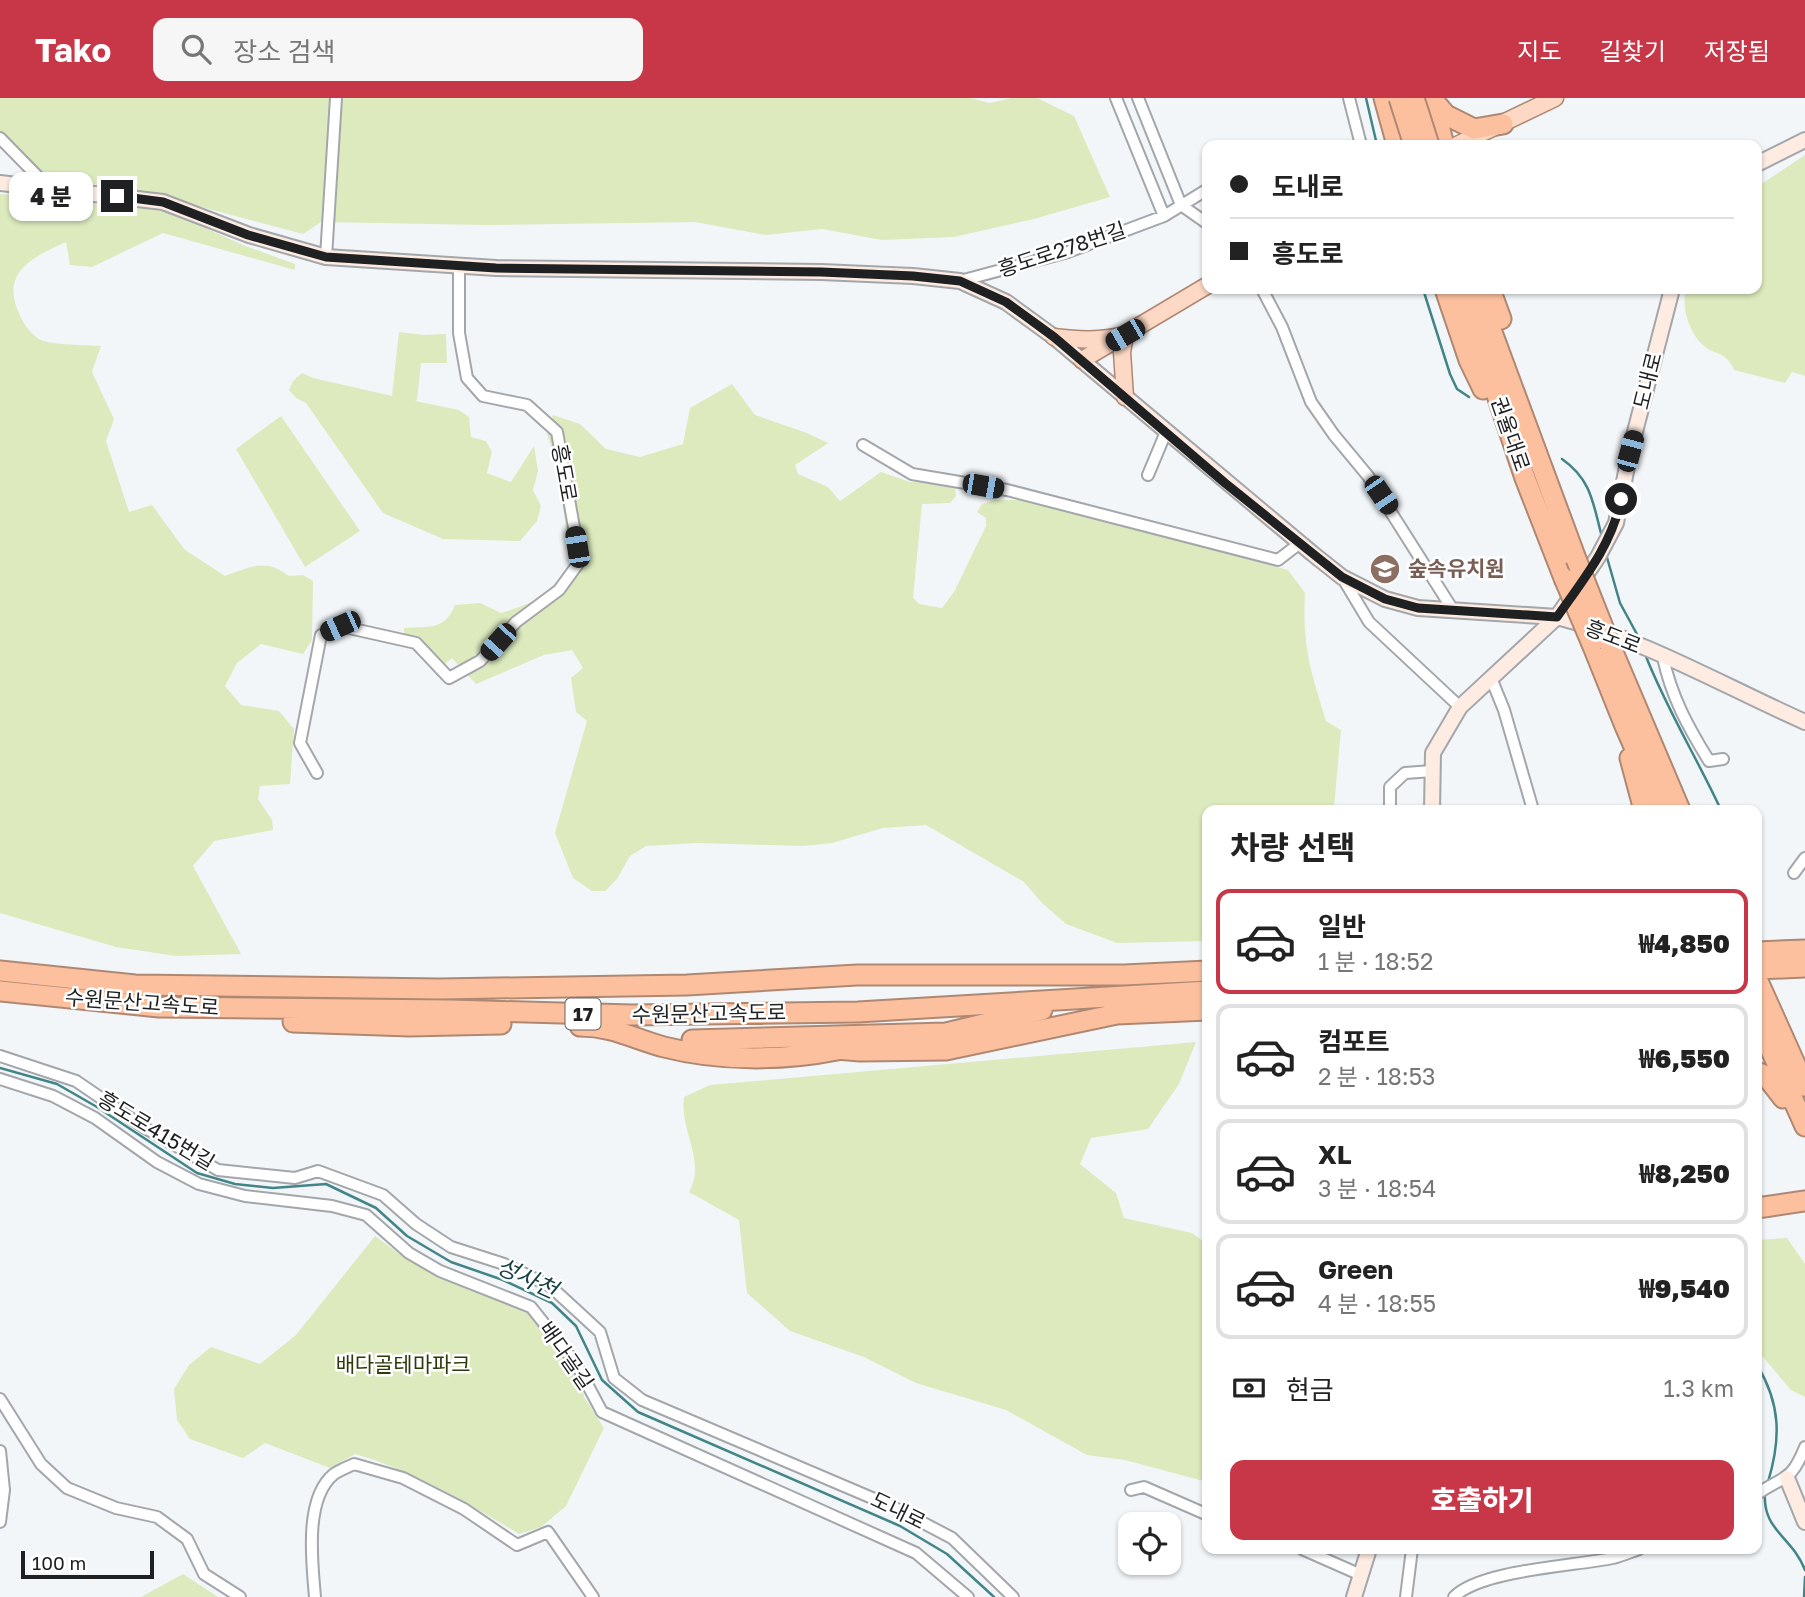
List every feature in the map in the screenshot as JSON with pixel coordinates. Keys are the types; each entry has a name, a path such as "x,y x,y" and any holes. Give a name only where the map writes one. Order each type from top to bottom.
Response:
{"highway":[{"path":"1384,98 1393,140"},
{"path":"1399,98 1412,140"},
{"path":"1414,98 1427,140"},
{"path":"1390,118 1407,134 1427,126 1432,98"},
{"path":"1432,98 1446,115 1474,129 1503,124"},
{"path":"1432,98 1443,140"},
{"path":"1489,140 1503,124"},
{"path":"1447,294 1469,360 1545,503"},
{"name":"권율대로","path":"1463,294 1545,503 1576,559 1601,644"},
{"name":"권율대로","path":"1478,294 1545,503 1564,578 1601,644"},
{"path":"1492,294 1517,368 1545,503"},
{"path":"1601,644 1625,726 1660,805"},
{"path":"1601,644 1678,805"},
{"path":"1625,726 1632,771 1642,805"},
{"path":"1762,952 1805,950"},
{"path":"1762,969 1805,967"},
{"name":"수원문산고속도로","path":"0,971 135,985 331,988 687,985 857,975 1124,975 1202,971"},
{"path":"1762,979 1805,978"},
{"name":"수원문산고속도로","path":"0,991 113,1013 305,1016 858,1012 1202,991"},
{"path":"837,1050 817,1046 714,1045 692,1040 947,1033 1046,1009 1107,998"},
{"path":"305,1016 408,1026 487,1024 604,1027 664,1046 748,1058 811,1055 837,1050 946,1049 1117,1014 1202,1010"},
{"path":"1763,1019 1782,1030 1805,1057"},
{"path":"1763,1019 1805,1126"},
{"path":"1782,1030 1805,1086"},
{"path":"1762,1074 1777,1088 1805,1134"},
{"path":"1762,1207 1805,1201"},
{"path":"1762,1218 1805,1214"}],"main road":[{"path":"1468,140 1555,98"},
{"path":"1082,360 1202,289"},
{"path":"1054,337 1086,341 1125,335"},
{"path":"1125,335 1122,352 1125,397"}],"street":[{"path":"326,257 336,98"},
{"path":"1116,98 1164,216"},
{"path":"1138,98 1181,205 1202,220"},
{"path":"1349,98 1360,140"},
{"path":"0,138 48,187"},
{"path":"1762,162 1805,140"},
{"name":"흥도로","path":"0,183 163,202 248,235 326,257 459,266 821,272 960,281 1006,302 1054,337 1342,577 1385,599 1418,608 1557,617 1632,643 1805,722"},
{"name":"흥도로278번길","path":"960,281 1068,252 1164,216 1202,193"},
{"name":"흥도로","path":"317,773 300,743 321,635 340,626 416,643 449,678 480,661 516,622 559,590 580,561 557,432 527,405 483,396 467,378 459,333 459,266"},
{"path":"1265,294 1282,327 1311,401 1334,435 1368,476 1453,610"},
{"name":"도내로","path":"1432,805 1433,753 1460,708 1557,617 1598,557 1616,523 1630,451 1671,294"},
{"path":"1148,475 1166,432"},
{"path":"863,445 912,474 1007,490 1278,560 1300,543"},
{"path":"1342,577 1369,622 1460,708"},
{"path":"1661,656 1668,684 1683,718 1709,761 1723,759"},
{"path":"1491,678 1504,710 1532,805"},
{"path":"1390,805 1390,787 1405,773 1433,771"},
{"path":"1794,873 1805,858"},
{"name":"흥도로415번길","path":"0,1056 76,1081 145,1128 218,1170 295,1178 318,1171"},
{"name":"배다골길","path":"0,1079 53,1096 95,1118 157,1162 200,1184 245,1196 332,1206 366,1215 410,1253 440,1271 531,1307 577,1365 602,1412 916,1553 968,1597"},
{"name":"도내로","path":"318,1171 383,1195 416,1224 451,1247 505,1264 550,1286 600,1332 614,1378 642,1400 891,1506 952,1538 1013,1597"},
{"path":"0,1399 41,1464 67,1488 116,1508 157,1517 187,1539 204,1574 240,1597"},
{"path":"1762,1490 1787,1478 1798,1464 1805,1447"},
{"path":"0,1451 4,1490 0,1522"},
{"path":"315,1597 312,1561 315,1502 333,1475 354,1464 403,1478 464,1508 517,1545 548,1532 593,1597"},
{"path":"1787,1478 1805,1522"},
{"path":"1131,1490 1144,1487 1202,1512"},
{"path":"1313,1554 1360,1575"},
{"path":"1354,1597 1366,1554"},
{"path":"1406,1597 1411,1554"},
{"path":"1454,1597 1463,1588 1496,1578 1626,1554"}],"green space":[{"path":"0,98 970,98 990,103 1011,98 1037,98 1074,116 1110,197 1034,219 954,237 882,240 822,229 766,235 695,222 486,225 321,222 303,234 160,196 43,175 0,131"},
{"path":"1805,155 1805,376 1792,372 1785,383 1734,370 1725,357 1699,341 1690,327 1685,304 1685,294 1762,294 1762,184"},
{"path":"0,194 85,200 169,212 243,245 295,264 295,270 163,233 92,267 70,265 66,242 33,259 18,275 14,285 14,297 20,315 27,327 41,340 101,346 92,372 114,419 106,441 129,512 152,505 185,550 225,576 250,567 265,566 273,567 289,576 303,575 313,581 312,640 303,654 261,644 237,663 225,686 241,705 279,711 294,729 290,784 260,786 258,799 272,820 273,830 214,841 193,866 241,954 176,956 116,947 0,913"},
{"path":"399,332 446,334 447,363 421,363 415,401 459,410 469,417 471,437 486,441 492,452 487,473 511,482 534,446 538,471 533,490 541,506 537,521 520,541 443,539 383,513 306,403 296,398 289,390 293,381 302,373 313,378 392,396"},
{"path":"732,384 755,415 828,443 795,465 798,474 828,487 840,501 881,472 910,482 948,482 955,486 956,496 950,503 922,504 913,598 919,604 942,608 954,592 986,526 986,518 977,512 982,504 995,500 1025,500 1288,570 1305,593 1305,628 1309,658 1326,721 1341,730 1334,805 1202,805 1202,941 1117,943 1066,924 1042,903 1024,882 926,825 883,828 832,843 804,846 697,843 646,846 630,856 617,879 605,891 592,891 573,878 555,833 587,721 576,712 571,678 583,668 572,650 544,655 476,684 452,658 445,664 436,663 428,652 413,651 404,639 404,628 435,626 446,619 455,605 480,603 501,613 526,604 544,594 574,558 567,536 558,468 547,434 553,415 580,424 606,449 640,457 683,444 690,408"},
{"path":"281,416 360,531 305,567 236,449"},
{"path":"1196,1042 1179,1084 1148,1129 1091,1138 1080,1164 1116,1193 1124,1218 1192,1233 1202,1240 1202,1481 1125,1460 1087,1455 1006,1410 916,1383 864,1357 790,1331 747,1293 739,1220 689,1192 695,1169 685,1122 684,1097 710,1085"},
{"name":"배다골테마파크","path":"375,1236 406,1259 528,1312 577,1365 584,1397 604,1428 566,1506 541,1527 519,1534 419,1478 355,1454 330,1468 265,1443 243,1458 190,1439 177,1420 174,1389 189,1365 211,1347 260,1364 296,1335"},
{"path":"1787,1238 1805,1264 1805,1397 1791,1390 1762,1356 1762,1240"},
{"path":"183,1574 218,1597 141,1597"}],"waterway":[{"path":"1366,98 1376,140"},
{"path":"1425,294 1450,374 1457,389 1469,397"},
{"path":"1562,459 1580,475 1585,484 1602,537"},
{"path":"1606,554 1620,603 1639,638"},
{"path":"1645,654 1662,694 1718,805"},
{"name":"성사천","path":"0,1068 57,1084 197,1173 235,1184 273,1188 326,1184 376,1208 407,1236 451,1262 503,1280 552,1303 576,1326 602,1380 638,1412 900,1526 947,1554 994,1597"},
{"path":"1762,1374 1771,1394 1777,1436 1768,1482"},
{"path":"1765,1492 1768,1516 1805,1570"},
{"path":"1804,1597 1805,1577"}],"place":[{"name":"숲속유치원","path":"1385,569"}],"route":[{"path":"117,196 163,202 248,235 326,257 496,268 821,272 960,281 1006,302 1054,337 1225,483 1342,577 1385,599 1418,608 1557,617 1598,557 1616,523 1621,499"}]}
